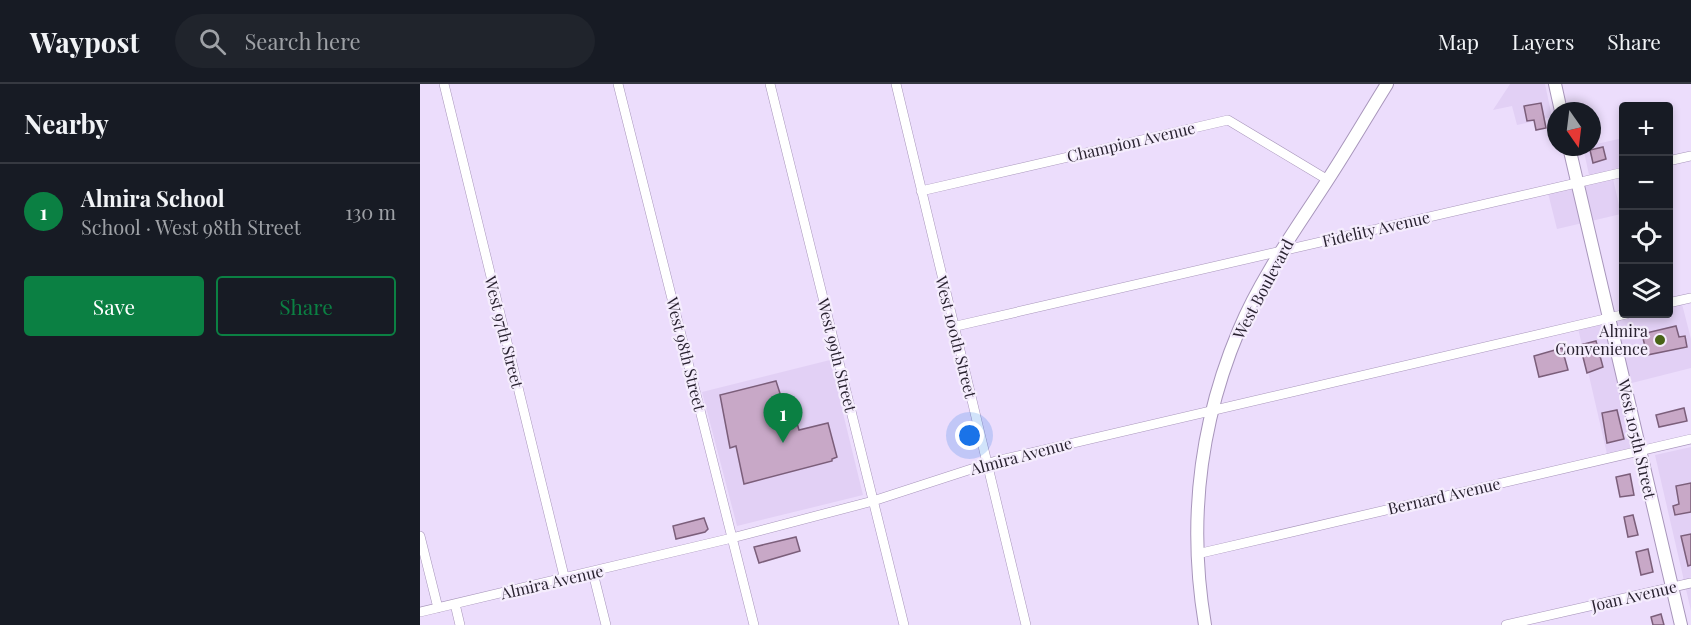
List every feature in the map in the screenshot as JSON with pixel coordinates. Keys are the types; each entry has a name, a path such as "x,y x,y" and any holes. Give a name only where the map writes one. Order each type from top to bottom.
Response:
{"street":[{"name":"West 97th Street","path":"444,84 565,580"},
{"name":"West 98th Street","path":"618,84 754,625"},
{"name":"West 99th Street","path":"770,84 904,625"},
{"name":"West 100th Street","path":"896,84 952,327 1026,625"},
{"name":"West Boulevard","path":"1205,625 1197,554 1200,466 1213,410 1239,329 1281,251 1387,84"},
{"path":"1555,84 1559,102"},
{"name":"Champion Avenue","path":"921,191 1228,120 1328,180"},
{"name":"West 105th Street","path":"1571,156 1681,625"},
{"path":"1673,160 1691,156"},
{"name":"Fidelity Avenue","path":"952,327 1619,173"},
{"path":"1673,302 1691,298"},
{"name":"Almira Avenue","path":"420,612 565,580 873,501 987,463 1619,316"},
{"name":"Bernard Avenue","path":"1197,554 1691,439"},
{"path":"420,536 438,608"},
{"path":"593,573 606,625"},
{"name":"Joan Avenue","path":"1506,625 1691,583"},
{"path":"455,604 460,625"}],"shaded area":[{"path":"1510,84 1545,84 1549,102 1547,102 1547,118 1517,125 1512,106 1493,110"},
{"path":"1619,139 1619,167 1611,170 1619,214 1557,229 1546,185 1589,175 1585,156 1601,156 1601,143"},
{"path":"1682,304 1691,339 1691,368 1620,386 1634,447 1607,454 1578,328 1622,318 1673,318 1673,306"},
{"path":"830,360 863,495 737,526 702,392"},
{"path":"1691,447 1691,611 1655,455"}],"building":[{"path":"1541,103 1546,128 1536,130 1534,120 1527,121 1524,106"},
{"path":"1601,147 1603,147 1606,159 1593,163 1591,156 1601,156"},
{"path":"1676,326 1679,337 1685,336 1687,347 1647,355 1642,334"},
{"path":"1596,341 1603,367 1587,373 1580,345"},
{"path":"1562,348 1568,370 1539,377 1534,356"},
{"path":"776,381 788,418 795,416 799,430 828,423 837,457 832,461 744,484 736,446 730,448 720,395"},
{"path":"1684,408 1687,421 1659,427 1656,415"},
{"path":"1617,410 1624,439 1607,443 1602,413"},
{"path":"1630,474 1634,495 1620,497 1616,477"},
{"path":"1691,483 1691,512 1675,515 1673,506 1679,504 1676,486"},
{"path":"1633,515 1638,535 1628,537 1624,517"},
{"path":"704,518 708,529 705,532 676,539 673,526"},
{"path":"1691,534 1691,565 1688,566 1681,536"},
{"path":"796,537 800,551 759,563 754,547"},
{"path":"1648,549 1653,572 1641,575 1636,552"},
{"path":"1661,614 1664,625 1653,625 1651,617"}],"place":[{"name":"Almira Convenience","path":"1660,340"},
{"name":"Almira School","path":"783,443"}]}
